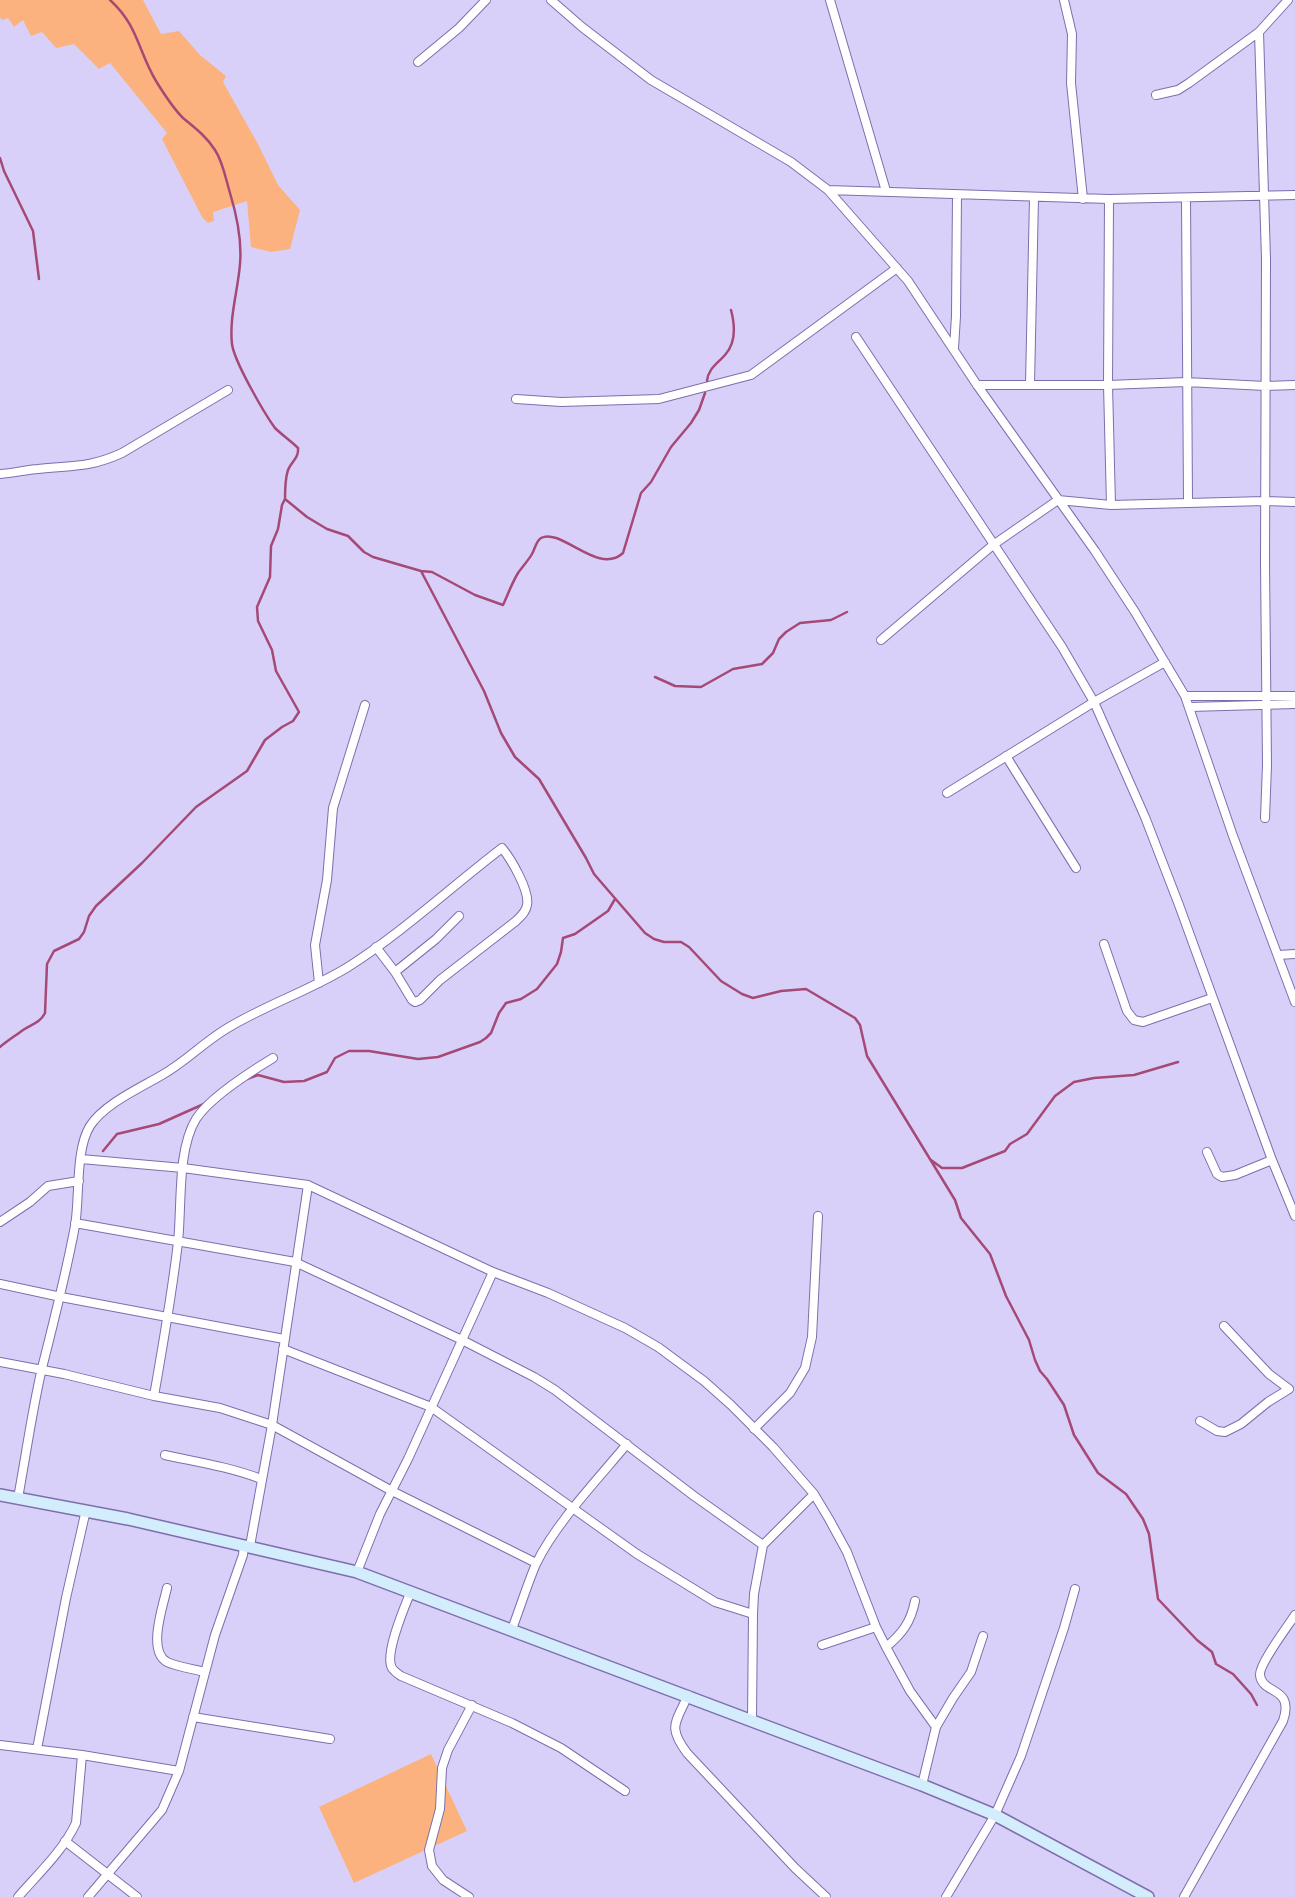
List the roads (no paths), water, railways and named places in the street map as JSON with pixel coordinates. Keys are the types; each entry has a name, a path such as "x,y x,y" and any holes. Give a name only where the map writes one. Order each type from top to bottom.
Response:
{"street":[{"path":"418,62 459,28 486,0"},
{"path":"552,0 590,33 652,80 791,162 828,190 897,268 926,307 977,385 1095,551 1135,612 1185,696 1233,836 1295,1002"},
{"path":"830,0 886,191"},
{"path":"1064,0 1072,34 1071,83 1084,199"},
{"path":"1156,96 1183,87 1259,32 1288,0"},
{"path":"1259,32 1266,259 1265,818"},
{"path":"828,190 1084,199 1295,195"},
{"path":"954,348 956,316 956,195"},
{"path":"1030,384 1034,198"},
{"path":"1186,198 1188,502"},
{"path":"1109,199 1108,385 1111,505"},
{"path":"516,399 561,402 660,399 751,375 897,268"},
{"path":"856,338 1062,647 1094,702 1145,817 1272,1160 1295,1216"},
{"path":"977,385 1108,385 1186,382 1265,386 1295,385"},
{"path":"0,474 35,469 78,467 107,460 228,390"},
{"path":"881,640 993,545 1058,500 1111,505 1188,502 1295,502"},
{"path":"947,794 1094,702 1165,662"},
{"path":"1185,696 1266,699 1295,704"},
{"path":"1190,707 1295,696"},
{"path":"319,983 315,945 327,880 334,808 364,705"},
{"path":"1006,756 1076,868"},
{"path":"18,1498 42,1370 61,1297 75,1223 81,1159 86,1134 91,1125 104,1111 164,1074 227,1028 256,1012 319,983 350,965 426,909 502,848 506,852 518,872 528,902 527,908 521,917 440,980 431,991 417,1001 412,1000 395,972 376,947"},
{"path":"395,972 436,939 459,916"},
{"path":"1104,944 1128,1011 1134,1020 1143,1022 1212,998"},
{"path":"1278,955 1295,954"},
{"path":"154,1396 168,1317 178,1241 184,1149 190,1131 197,1118 236,1082 273,1058"},
{"path":"1207,1152 1217,1174 1222,1177 1235,1175 1272,1160"},
{"path":"81,1159 183,1168 308,1185 493,1272 548,1293 625,1328 658,1347 704,1381 754,1429 814,1494 846,1552 886,1647 910,1691 936,1727"},
{"path":"0,1222 30,1202 48,1186 79,1181"},
{"path":"88,1897 162,1810 179,1771 215,1635 247,1545 272,1424 308,1185"},
{"path":"754,1429 790,1393 805,1368 812,1337 818,1216"},
{"path":"75,1223 295,1262 462,1340 555,1390 694,1496 762,1545"},
{"path":"357,1572 380,1514 493,1272"},
{"path":"0,1284 284,1339"},
{"path":"1224,1326 1269,1374 1295,1396"},
{"path":"283,1349 431,1407 637,1554 705,1596 726,1606 753,1614"},
{"path":"0,1362 154,1396 220,1408 272,1424 392,1491 536,1563"},
{"path":"1200,1421 1217,1431 1225,1432 1241,1424 1268,1402 1289,1389"},
{"path":"512,1629 536,1563 560,1525 627,1444"},
{"path":"165,1455 242,1472 261,1479"},
{"path":"752,1719 754,1594 762,1545 814,1494"},
{"path":"0,1495 86,1510 247,1545 357,1572 752,1719 922,1785 995,1815 1137,1894 1148,1897"},
{"path":"37,1748 66,1598 86,1510"},
{"path":"166,1588 156,1641 158,1653 166,1661 205,1672"},
{"path":"946,1897 995,1815 1030,1730 1064,1628 1075,1588"},
{"path":"411,1591 392,1648 390,1660 392,1668 401,1676 472,1705 561,1748 592,1767 624,1791"},
{"path":"886,1647 903,1632 912,1616 915,1601"},
{"path":"1184,1897 1283,1721 1286,1703 1281,1696 1262,1680 1260,1673 1264,1662 1295,1615"},
{"path":"822,1645 876,1627"},
{"path":"922,1785 936,1727 952,1698 971,1672 983,1636"},
{"path":"688,1695 676,1724 674,1732 677,1739 687,1753 795,1868 826,1897"},
{"path":"469,1897 444,1880 432,1866 429,1850 440,1810 442,1768 448,1750 472,1705"},
{"path":"193,1717 330,1740"},
{"path":"0,1745 37,1748 179,1771"},
{"path":"18,1897 65,1841 76,1823 82,1755"},
{"path":"65,1841 137,1897"}],"waterway":[{"path":"110,0 119,9 132,29 150,70 169,101 183,118 208,141 220,160 235,211 240,246 239,274 231,334 232,344 238,362 270,421 275,428 298,448 297,455 287,473 285,499 307,517 327,529 348,536 364,552 373,557 421,571 432,572 475,595 503,605 516,577 541,538 549,536 559,539 602,559 613,559 623,553 641,493 651,482 671,447 691,423 699,410 705,393"},
{"path":"0,158 4,171 33,231 39,279"},
{"path":"707,381 711,370 725,355 731,345 734,328 731,310"},
{"path":"0,1047 38,1021 45,1013 47,964 54,951 79,939 84,932 89,916 96,906 142,863 196,807 247,771 265,740 293,721 299,712 276,671 272,650 258,621 257,607 270,577 271,546 278,529 282,505 285,499"},
{"path":"421,571 484,691 501,733 515,757 539,779 594,874 645,933 654,939 664,942 681,942 689,947 721,981 742,994 753,998 781,991 806,989 855,1018 860,1025 867,1056 955,1200 961,1218 990,1254 1006,1296 1029,1340 1040,1371 1064,1405 1074,1435 1098,1473 1126,1494 1143,1519 1149,1534 1158,1599 1197,1640 1212,1652 1216,1664 1233,1674 1251,1694 1257,1705"},
{"path":"655,677 675,686 701,687 733,669 762,664 773,653 779,639 800,623 831,620 847,612"},
{"path":"244,1080 258,1075 284,1082 304,1081 327,1072 335,1058 349,1051 369,1051 418,1059 438,1057 480,1042 491,1033 499,1013 506,1003 521,999 537,989 557,964 563,938 575,934 608,911 615,899"},
{"path":"931,1160 942,1168 962,1168 1005,1151 1010,1144 1027,1134 1055,1096 1074,1082 1094,1078 1134,1075 1178,1062"},
{"path":"103,1151 117,1134 159,1124 206,1103"}]}
